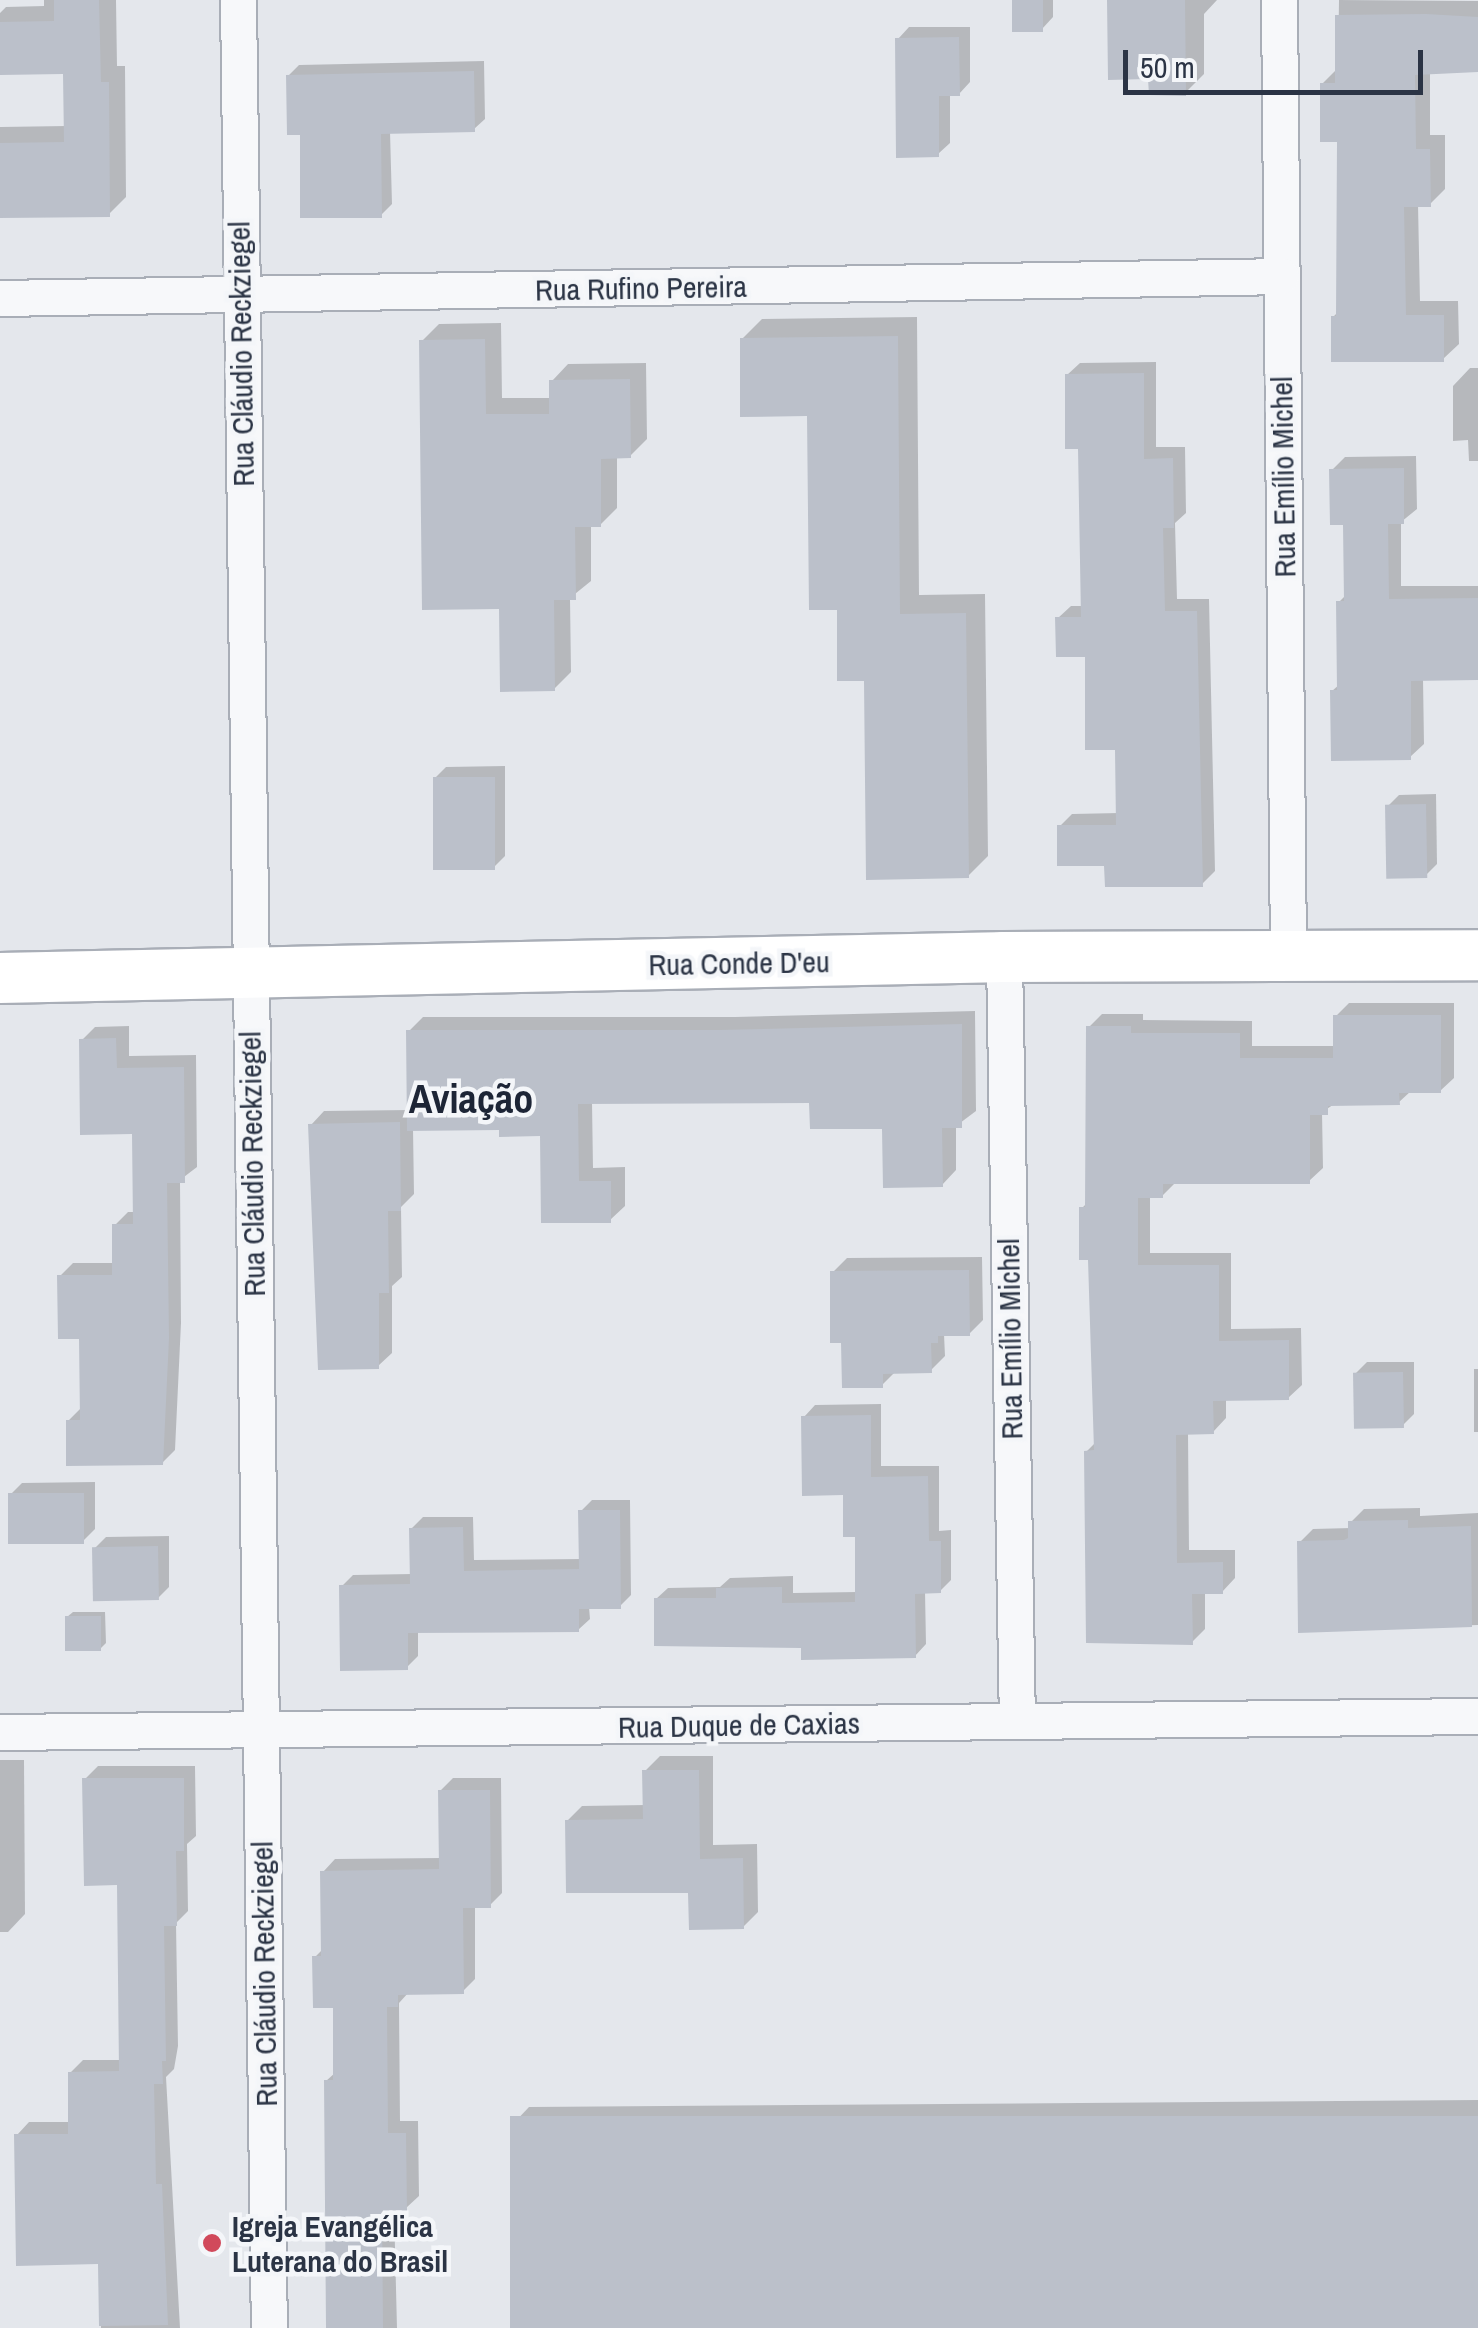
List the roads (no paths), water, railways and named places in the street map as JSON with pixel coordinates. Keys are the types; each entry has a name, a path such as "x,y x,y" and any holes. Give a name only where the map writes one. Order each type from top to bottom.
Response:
{"street":[{"name":"Rua Cláudio Reckziegel","path":"238,0 269,2328"},
{"name":"Rua Emílio Michel","path":"1279,0 1288,955"},
{"name":"Rua Rufino Pereira","path":"0,298 1281,276"},
{"name":"Rua Conde D'eu","path":"0,978 1004,957 1478,956"},
{"name":"Rua Emílio Michel","path":"1004,957 1016,1721"},
{"name":"Rua Duque de Caxias","path":"0,1732 1478,1716"}],"place":[{"name":"Igreja Evangélica Luterana do Brasil","path":"212,2243"}],"district":[{"name":"Aviação","path":"471,1099"}]}
